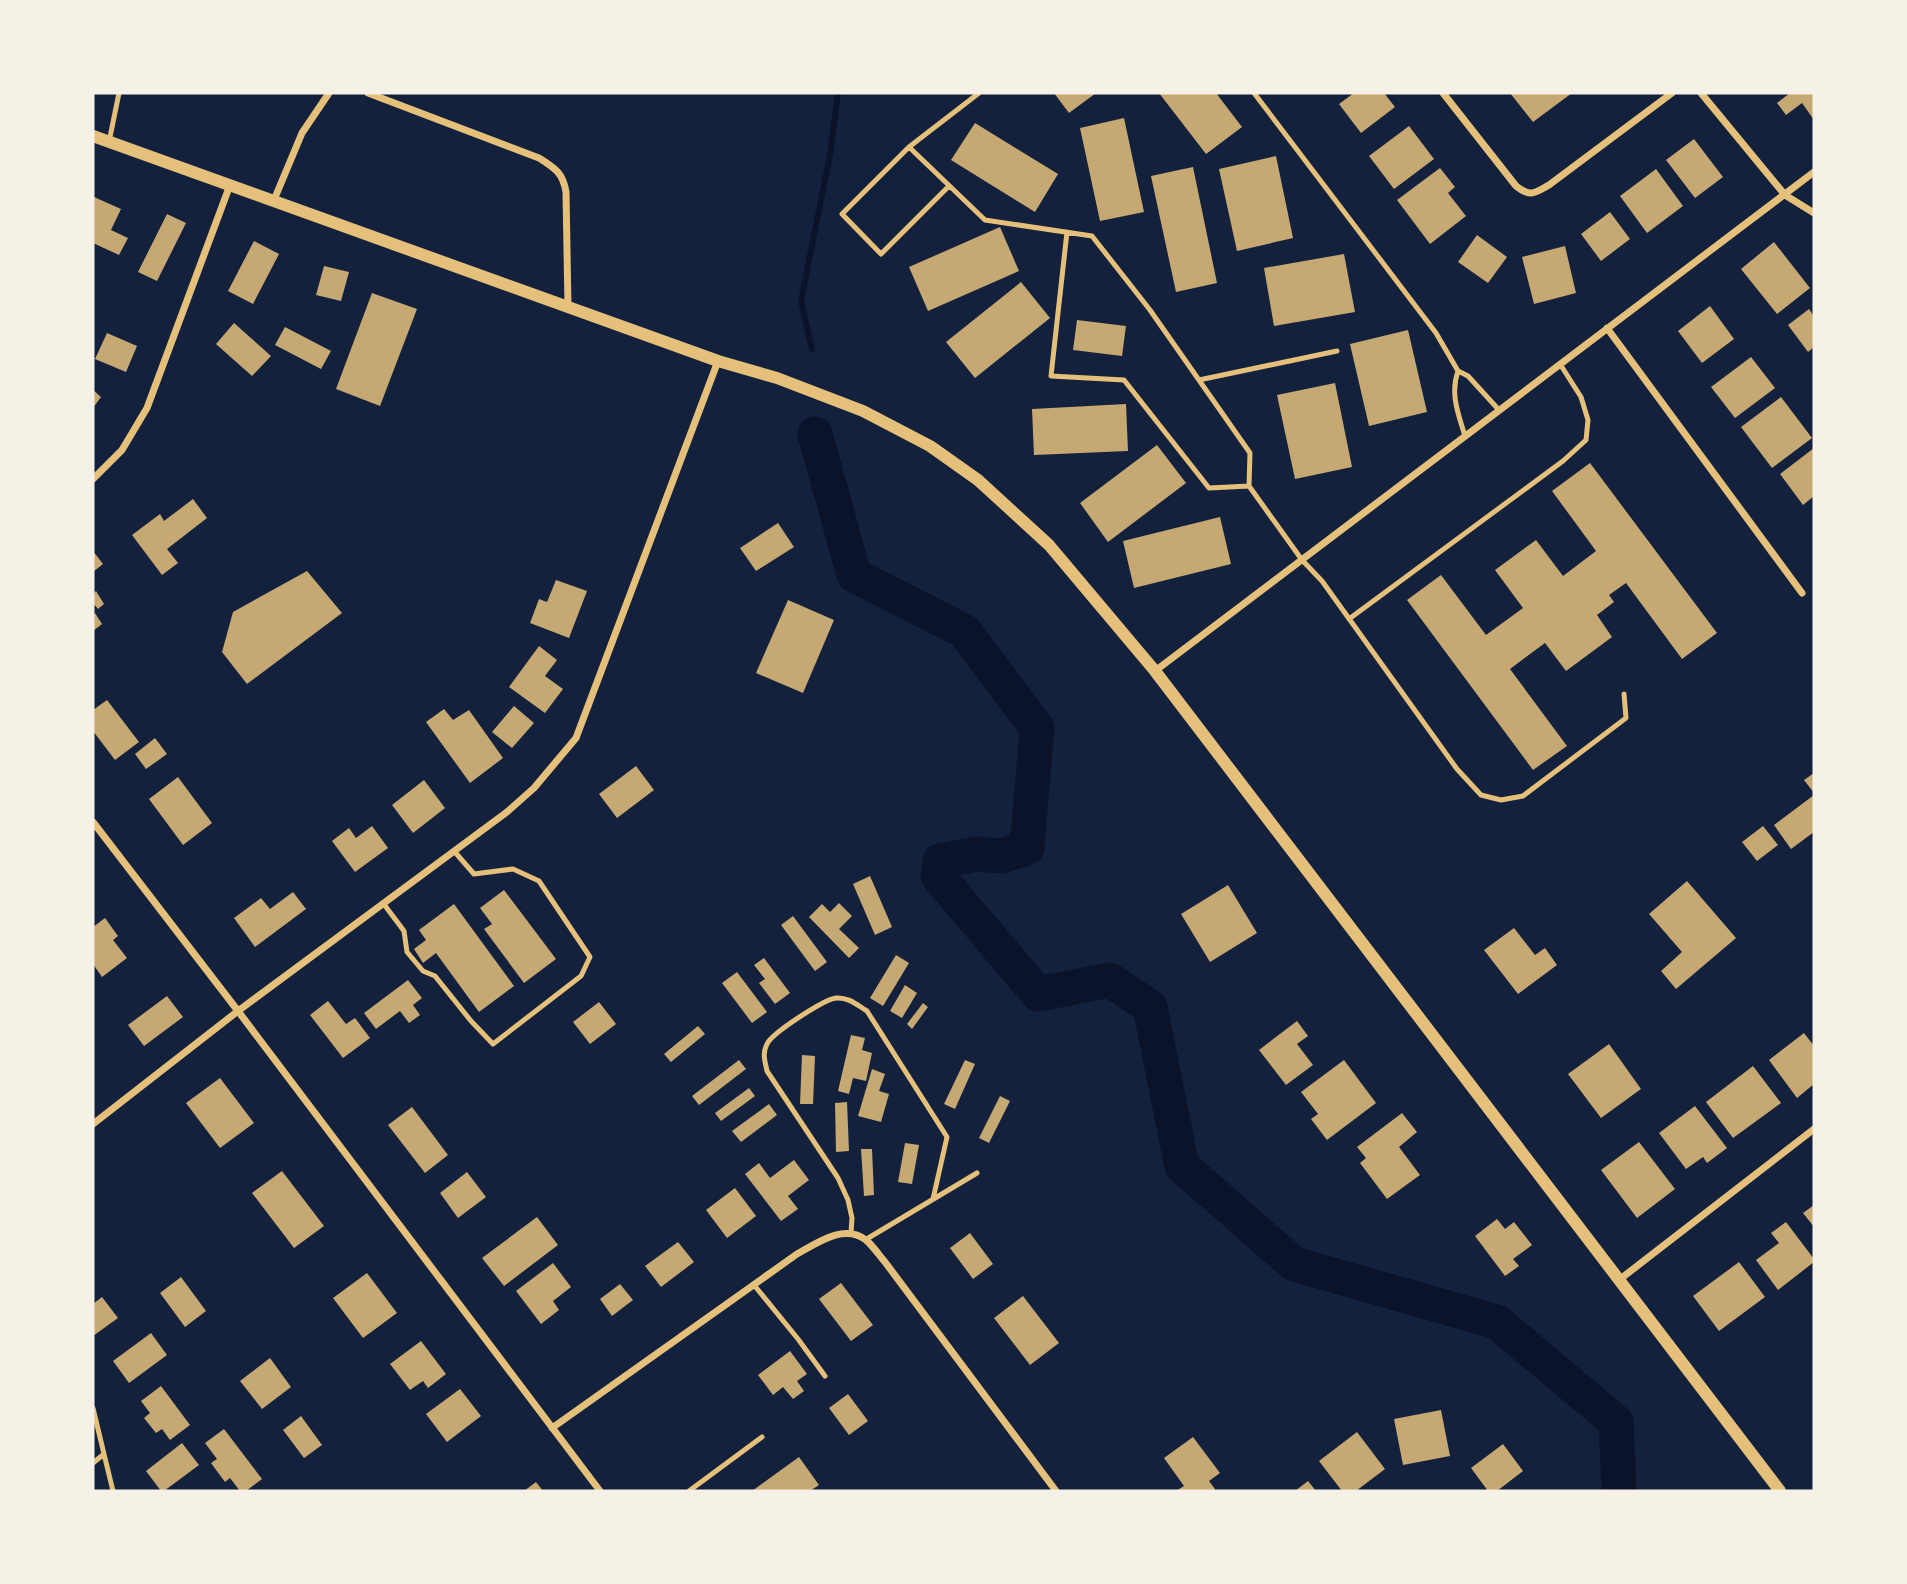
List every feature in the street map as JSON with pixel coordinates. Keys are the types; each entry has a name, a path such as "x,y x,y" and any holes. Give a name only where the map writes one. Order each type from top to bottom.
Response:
{"street":[{"path":"274,200 302,133 329,93"},
{"path":"368,93 539,158 556,169 565,182 566,192 568,307"},
{"path":"1443,93 1516,186 1525,193 1536,193 1549,186 1672,93"},
{"path":"1701,93 1785,195 1814,213"},
{"path":"93,136 718,361 777,378 863,411 930,446 978,480 1049,545 1154,671 1780,1491"},
{"path":"1154,671 1814,172"},
{"path":"93,479 121,450 147,408 230,184"},
{"path":"1607,328 1802,593"},
{"path":"93,1124 238,1011 507,812 534,789 576,738 718,361"},
{"path":"93,822 600,1491"},
{"path":"1619,1280 1814,1129"},
{"path":"552,1428 797,1254 823,1239 850,1233 865,1240 893,1273 1056,1491"}],"lane":[{"path":"109,142 119,93"},
{"path":"949,186 881,254 842,214 909,147 979,93"},
{"path":"1254,93 1436,332 1458,371 1468,376 1499,410"},
{"path":"909,147 985,220 1092,236 1150,310 1250,453 1249,486 1301,560 1322,581 1457,769 1481,795 1501,800 1523,796 1626,719 1624,694"},
{"path":"1067,232 1051,376 1124,380 1209,488 1249,486"},
{"path":"1199,380 1337,351"},
{"path":"1349,620 1563,461 1586,440 1588,420 1581,397 1560,364"},
{"path":"1458,371 1453,393 1465,436"},
{"path":"383,903 404,931 407,952 423,971 435,976 493,1044 581,976 590,957 539,881 513,869 474,874 454,850"},
{"path":"850,1233 852,1218 848,1200 838,1178 767,1071 763,1055 768,1041 793,1021 827,1002 837,998 851,1000 867,1011 947,1137 933,1199"},
{"path":"865,1240 976,1173"},
{"path":"754,1284 825,1376"},
{"path":"93,1408 113,1491"},
{"path":"689,1491 762,1437"},
{"path":"93,1463 104,1454"}],"building":[{"path":"1054,93 1096,93 1069,113"},
{"path":"1159,93 1216,93 1242,127 1206,154"},
{"path":"1354,93 1384,93 1395,107 1361,133 1339,104"},
{"path":"1510,93 1572,93 1533,122"},
{"path":"1790,93 1814,93 1814,120 1802,103 1786,115 1777,103"},
{"path":"1124,118 1144,212 1100,221 1080,128"},
{"path":"975,123 1058,174 1035,212 951,160"},
{"path":"1409,126 1434,159 1394,189 1369,156"},
{"path":"1694,139 1723,177 1695,198 1666,160"},
{"path":"1276,156 1293,238 1237,251 1219,169"},
{"path":"1193,167 1217,283 1176,292 1151,176"},
{"path":"1440,168 1455,187 1448,193 1466,216 1430,244 1397,200"},
{"path":"1656,169 1683,206 1647,233 1620,196"},
{"path":"94,197 121,209 111,230 128,238 119,255 93,243"},
{"path":"1610,212 1630,239 1601,261 1581,234"},
{"path":"167,214 186,223 157,281 138,272"},
{"path":"1000,227 1019,271 928,311 909,267"},
{"path":"1477,235 1507,257 1488,283 1458,262"},
{"path":"254,241 279,254 253,304 228,291"},
{"path":"1774,242 1810,288 1777,314 1741,269"},
{"path":"1565,246 1576,293 1534,304 1522,257"},
{"path":"1344,254 1355,312 1274,326 1264,268"},
{"path":"324,266 349,272 341,301 316,295"},
{"path":"1021,282 1050,318 975,378 946,342"},
{"path":"372,293 417,309 380,406 336,389"},
{"path":"1710,306 1734,339 1702,363 1678,331"},
{"path":"1809,309 1813,315 1814,313 1814,347 1808,352 1788,325"},
{"path":"1077,320 1126,326 1122,356 1073,350"},
{"path":"234,323 271,356 252,376 216,344"},
{"path":"285,327 331,351 321,369 275,345"},
{"path":"1408,330 1427,412 1369,426 1350,344"},
{"path":"107,333 137,346 126,372 95,359"},
{"path":"1751,357 1775,388 1735,418 1711,387"},
{"path":"1335,383 1352,467 1295,479 1277,395"},
{"path":"93,390 101,397 93,408"},
{"path":"1781,397 1812,438 1772,468 1741,427"},
{"path":"1126,404 1128,451 1034,455 1032,409"},
{"path":"1157,445 1186,483 1108,542 1080,503"},
{"path":"1814,448 1814,496 1803,505 1780,474"},
{"path":"1590,463 1717,633 1682,659 1626,583 1609,595 1614,602 1597,615 1612,637 1566,671 1545,643 1510,669 1567,746 1533,770 1407,600 1441,575 1486,635 1523,608 1495,570 1536,540 1563,576 1596,551 1552,491"},
{"path":"193,499 207,518 167,549 178,563 162,575 132,535 160,514 164,521"},
{"path":"1220,517 1231,564 1134,588 1123,541"},
{"path":"778,523 794,547 756,571 740,548"},
{"path":"93,551 103,564 93,572"},
{"path":"307,571 342,613 247,684 222,652 233,612"},
{"path":"556,580 587,591 569,638 530,623 539,599 547,602"},
{"path":"96,591 104,604 98,609 93,603 93,594"},
{"path":"788,600 834,620 803,693 756,673"},
{"path":"95,613 102,624 93,631 93,615"},
{"path":"539,646 557,660 545,676 563,689 545,713 509,687"},
{"path":"107,700 139,742 115,760 93,731 93,710"},
{"path":"514,706 534,723 512,748 492,732"},
{"path":"444,709 453,720 469,710 503,758 470,783 426,722"},
{"path":"155,738 167,754 146,769 135,754"},
{"path":"636,766 654,790 617,818 599,794"},
{"path":"1814,773 1814,793 1804,780"},
{"path":"178,777 212,823 183,845 149,799"},
{"path":"424,780 445,808 413,833 392,805"},
{"path":"1814,795 1814,832 1791,849 1774,825"},
{"path":"372,826 388,848 355,872 332,841 349,828 356,838"},
{"path":"1763,826 1778,845 1757,861 1742,842"},
{"path":"870,876 892,927 875,935 853,884"},
{"path":"1687,881 1736,938 1676,989 1661,971 1682,952 1649,914"},
{"path":"1228,885 1257,933 1210,962 1181,914"},
{"path":"504,890 556,959 524,983 484,929 492,924 480,908"},
{"path":"293,892 306,909 255,947 234,918 261,898 270,909"},
{"path":"839,903 852,916 839,929 859,948 849,958 809,917 822,904 830,912"},
{"path":"454,904 514,986 479,1012 436,953 423,963 414,949 426,940 419,930"},
{"path":"793,916 827,962 815,971 781,925"},
{"path":"105,918 118,936 113,940 127,958 102,977 93,964 93,927"},
{"path":"1514,928 1535,955 1545,948 1557,965 1518,994 1484,950"},
{"path":"896,955 909,963 883,1006 870,998"},
{"path":"764,958 790,993 775,1004 759,983 765,979 754,965"},
{"path":"737,972 767,1012 752,1023 722,983"},
{"path":"408,980 422,998 413,1005 420,1015 409,1023 400,1011 376,1029 364,1013"},
{"path":"905,985 917,993 902,1018 890,1011"},
{"path":"167,996 183,1017 144,1046 128,1025"},
{"path":"328,1001 346,1024 355,1018 370,1038 343,1058 310,1015"},
{"path":"599,1002 616,1024 590,1044 573,1022"},
{"path":"923,1003 928,1007 912,1029 907,1024"},
{"path":"1297,1021 1308,1036 1297,1044 1313,1065 1286,1085 1259,1050"},
{"path":"698,1026 705,1034 671,1062 664,1054"},
{"path":"1804,1033 1814,1046 1814,1084 1797,1098 1769,1060"},
{"path":"851,1035 865,1038 862,1050 872,1053 866,1081 853,1078 849,1094 838,1091"},
{"path":"1609,1044 1641,1089 1601,1118 1568,1074"},
{"path":"802,1055 815,1056 813,1104 800,1104"},
{"path":"739,1060 746,1069 699,1105 692,1096"},
{"path":"965,1060 975,1064 955,1109 944,1104"},
{"path":"1344,1060 1376,1103 1327,1140 1311,1119 1318,1114 1301,1092"},
{"path":"1753,1066 1781,1103 1733,1138 1706,1102"},
{"path":"872,1069 885,1074 879,1091 889,1094 881,1122 858,1116"},
{"path":"220,1078 254,1123 220,1148 186,1103"},
{"path":"749,1088 755,1096 721,1121 715,1113"},
{"path":"1000,1096 1010,1101 989,1143 979,1138"},
{"path":"847,1102 849,1151 836,1152 835,1103"},
{"path":"769,1104 777,1115 741,1142 732,1131"},
{"path":"1695,1106 1727,1148 1707,1163 1703,1157 1686,1169 1659,1133"},
{"path":"412,1107 448,1155 425,1173 388,1125"},
{"path":"1402,1113 1417,1132 1399,1147 1420,1175 1387,1199 1360,1163 1366,1158 1357,1147"},
{"path":"1639,1142 1675,1189 1637,1218 1601,1170"},
{"path":"905,1143 919,1145 912,1184 898,1182"},
{"path":"861,1149 872,1149 874,1195 864,1196"},
{"path":"794,1160 809,1180 788,1196 798,1209 781,1221 745,1174 759,1163 770,1178"},
{"path":"282,1171 324,1226 294,1248 252,1193"},
{"path":"467,1172 486,1197 458,1218 440,1193"},
{"path":"735,1188 756,1216 727,1238 706,1210"},
{"path":"1814,1205 1814,1227 1803,1213"},
{"path":"537,1217 558,1245 504,1286 482,1258"},
{"path":"1497,1219 1505,1229 1514,1222 1532,1245 1513,1259 1519,1266 1505,1276 1475,1236"},
{"path":"1786,1222 1814,1262 1778,1290 1756,1260 1779,1243 1771,1233"},
{"path":"970,1233 993,1264 973,1279 950,1248"},
{"path":"678,1242 694,1262 661,1287 645,1266"},
{"path":"1739,1262 1765,1297 1719,1331 1693,1296"},
{"path":"553,1263 571,1287 553,1301 559,1310 541,1324 516,1291"},
{"path":"367,1273 397,1313 363,1338 333,1298"},
{"path":"181,1277 206,1311 185,1327 160,1293"},
{"path":"841,1283 873,1325 851,1341 819,1299"},
{"path":"620,1284 633,1300 612,1316 600,1299"},
{"path":"1023,1296 1059,1343 1030,1365 994,1318"},
{"path":"102,1297 118,1318 93,1336 93,1304"},
{"path":"151,1333 167,1355 129,1383 113,1361"},
{"path":"421,1341 446,1374 428,1388 423,1381 410,1390 390,1364"},
{"path":"790,1351 807,1374 797,1381 804,1391 793,1399 783,1387 773,1395 758,1375"},
{"path":"270,1358 291,1387 262,1409 240,1381"},
{"path":"161,1386 190,1425 170,1440 162,1429 156,1433 144,1418 150,1413 141,1401"},
{"path":"460,1389 481,1416 447,1442 426,1414"},
{"path":"848,1394 868,1421 849,1435 829,1408"},
{"path":"1441,1410 1450,1456 1403,1465 1394,1419"},
{"path":"301,1416 322,1445 304,1458 283,1430"},
{"path":"224,1429 262,1479 246,1491 240,1491 230,1478 225,1482 211,1463 217,1459 205,1443"},
{"path":"1357,1432 1385,1469 1356,1491 1342,1491 1319,1461"},
{"path":"1193,1437 1220,1473 1209,1481 1215,1489 1213,1491 1176,1491 1184,1486 1164,1458"},
{"path":"182,1443 199,1465 161,1491 146,1471"},
{"path":"1503,1444 1523,1471 1497,1491 1488,1491 1471,1468"},
{"path":"799,1457 819,1485 810,1491 752,1491"},
{"path":"1308,1481 1316,1491 1295,1491"},
{"path":"536,1482 543,1491 524,1491"}],"waterway":[{"path":"812,349 801,301 830,155 838,93"},
{"path":"815,434 854,575 964,631 1037,728 1027,848 1001,856 976,854 940,861 938,876 1038,994 1110,980 1150,1007 1182,1166 1294,1264 1497,1322 1616,1422 1619,1491"}]}
